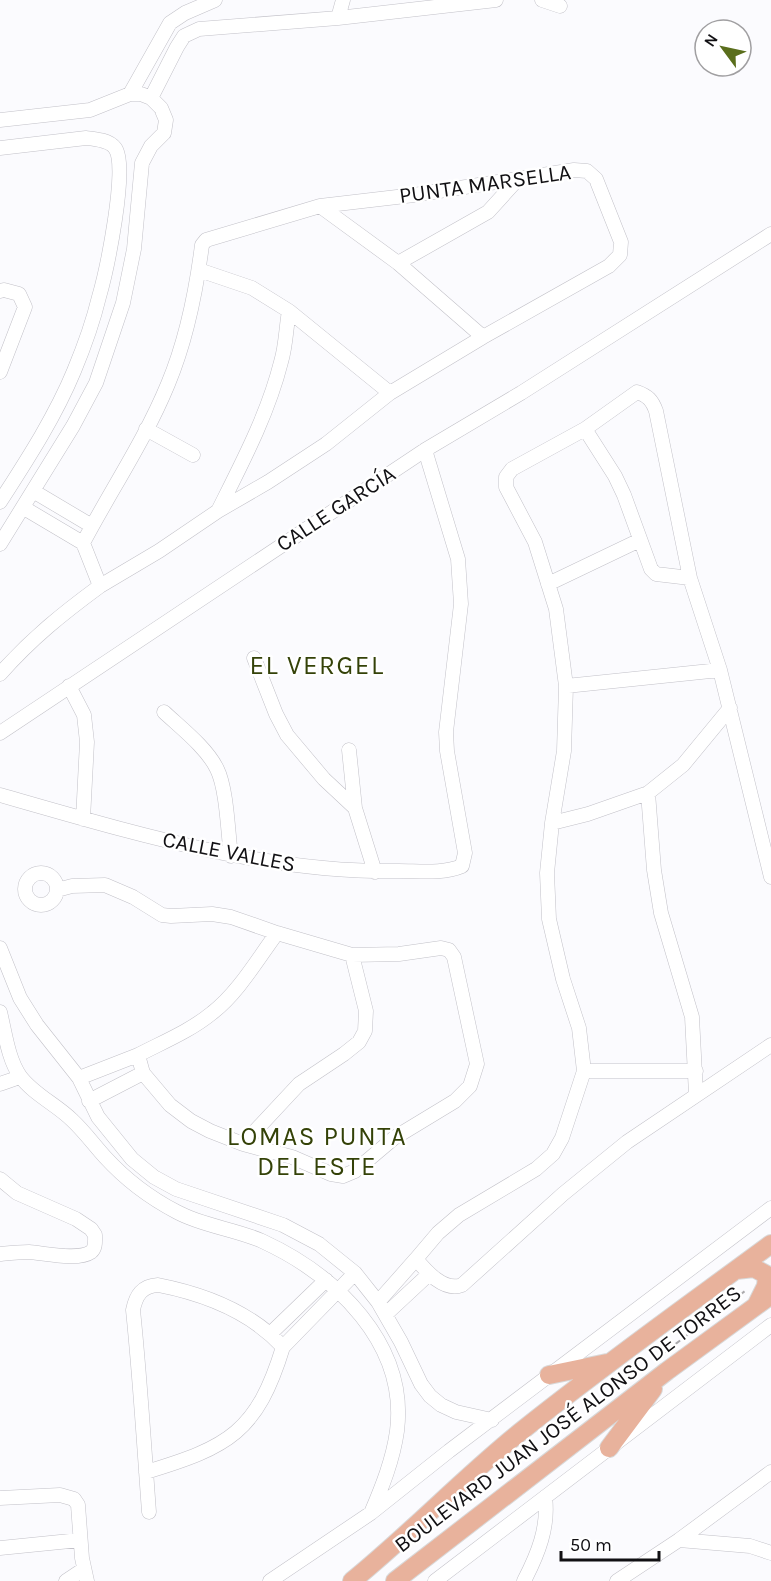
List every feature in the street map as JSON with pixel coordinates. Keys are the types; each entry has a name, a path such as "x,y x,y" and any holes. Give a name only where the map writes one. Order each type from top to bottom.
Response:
{"main road":[{"name":"BOULEVARD JUAN JOSÉ ALONSO DE TORRES","path":"352,1581 404,1537 478,1467 611,1362 771,1244"},
{"path":"736,1270 754,1268 767,1275 764,1300"},
{"name":"BOULEVARD JUAN JOSÉ ALONSO DE TORRES","path":"395,1581 667,1371 764,1300"},
{"path":"549,1375 611,1362"},
{"path":"609,1448 667,1371"}],"street":[{"path":"130,94 170,23 185,13 215,0"},
{"path":"338,18 343,0"},
{"path":"151,98 184,36 198,29 338,18 496,0"},
{"path":"542,0 560,6"},
{"path":"170,23 184,36"},
{"path":"0,127 7,119 90,110 130,94 141,94 151,98 161,108 166,120 164,133 152,146 142,163 134,249 123,303 96,383 73,426 0,544"},
{"path":"0,148 86,138 98,139 116,149 121,163 111,243 86,342 74,372 32,452 0,502"},
{"name":"PUNTA MARSELLA","path":"0,674 27,643 62,613 100,586 326,444 390,393 609,266 620,255 621,242 596,178 587,171 574,171 320,207 206,240 202,245 188,323 169,384 127,468 83,543"},
{"path":"398,263 488,212 517,180"},
{"path":"320,207 398,263 483,337"},
{"name":"CALLE GARCÍA","path":"0,733 425,450 520,393 771,234"},
{"path":"199,270 252,288 288,311 390,393"},
{"path":"0,291 19,294 25,307 0,372"},
{"path":"218,511 248,453 269,401 282,361 288,311"},
{"path":"74,372 96,383"},
{"path":"378,1302 438,1233 459,1215 536,1169 553,1154 562,1138 584,1071 579,1028 563,979 549,919 547,873 552,823 564,751 566,686 556,609 535,542 506,487 506,477 512,469 585,429 637,392 652,400 656,411 690,578 720,670 771,877"},
{"path":"146,429 193,455"},
{"path":"585,429 615,476 624,495 651,569 656,574 690,578"},
{"name":"CALLE VALLES","path":"0,795 83,819 231,856 375,872 450,871 462,866 465,852 447,751 446,732 461,604 458,558 425,450"},
{"path":"33,491 92,526"},
{"path":"24,508 83,543 100,586"},
{"path":"548,584 640,540"},
{"path":"254,658 276,714 287,735 324,779 355,808"},
{"path":"566,686 720,670"},
{"path":"69,686 84,715 87,742 83,819"},
{"path":"552,823 648,794 683,765 730,708"},
{"path":"164,712 199,746 218,770 225,800 231,856"},
{"path":"349,750 355,808 375,872"},
{"path":"648,794 654,870 661,914 692,1017 696,1094"},
{"path":"57,890 72,886 105,885 133,897 162,915 212,914 250,922 277,933 352,955 399,954 441,948 450,950 454,957 477,1064 470,1086 455,1101 394,1138 355,1171 343,1176 331,1174 292,1157 243,1144 191,1121 170,1105 143,1072 138,1055"},
{"path":"79,1078 138,1055 190,1028 213,1013 232,993 277,933"},
{"path":"0,948 20,998 37,1025 79,1078 89,1101 115,1141 141,1168 176,1189 283,1225 319,1244 355,1273 378,1302 421,1384 430,1396 441,1405 456,1412 492,1420"},
{"path":"243,1144 291,1091 359,1042 365,1031 366,1011 352,955"},
{"path":"0,1012 6,1060 20,1077 74,1121 106,1158 145,1193 178,1213 261,1240 289,1255 339,1291 365,1320 379,1342 393,1373 398,1401 397,1431 390,1464 371,1514"},
{"path":"416,1259 429,1274 450,1286 462,1285 572,1186 627,1142 771,1045"},
{"path":"584,1071 696,1071"},
{"path":"89,1101 143,1072"},
{"path":"0,1084 20,1077"},
{"path":"0,1179 17,1193 85,1225 95,1234 95,1246 92,1251 78,1256 27,1252 0,1254"},
{"path":"270,1581 371,1514 449,1451 771,1208"},
{"path":"239,1233 244,1212"},
{"path":"146,1472 222,1444 249,1421 274,1377 283,1347 355,1273"},
{"path":"386,1314 429,1274"},
{"path":"271,1333 326,1280"},
{"path":"149,1512 141,1386 133,1310 135,1301 142,1290 150,1286 171,1288 224,1305 241,1313 271,1333 283,1347"},
{"path":"435,1581 771,1325"},
{"path":"617,1581 680,1540 771,1472"},
{"path":"0,1498 60,1495 75,1499 79,1513 85,1575 66,1581"},
{"path":"524,1581 543,1538 548,1515 545,1497"},
{"path":"0,1548 80,1540"},
{"path":"680,1540 750,1546 771,1553"}],"district":[{"name":"EL VERGEL","path":"317,665"},
{"name":"LOMAS PUNTA DEL ESTE","path":"317,1151"}]}
